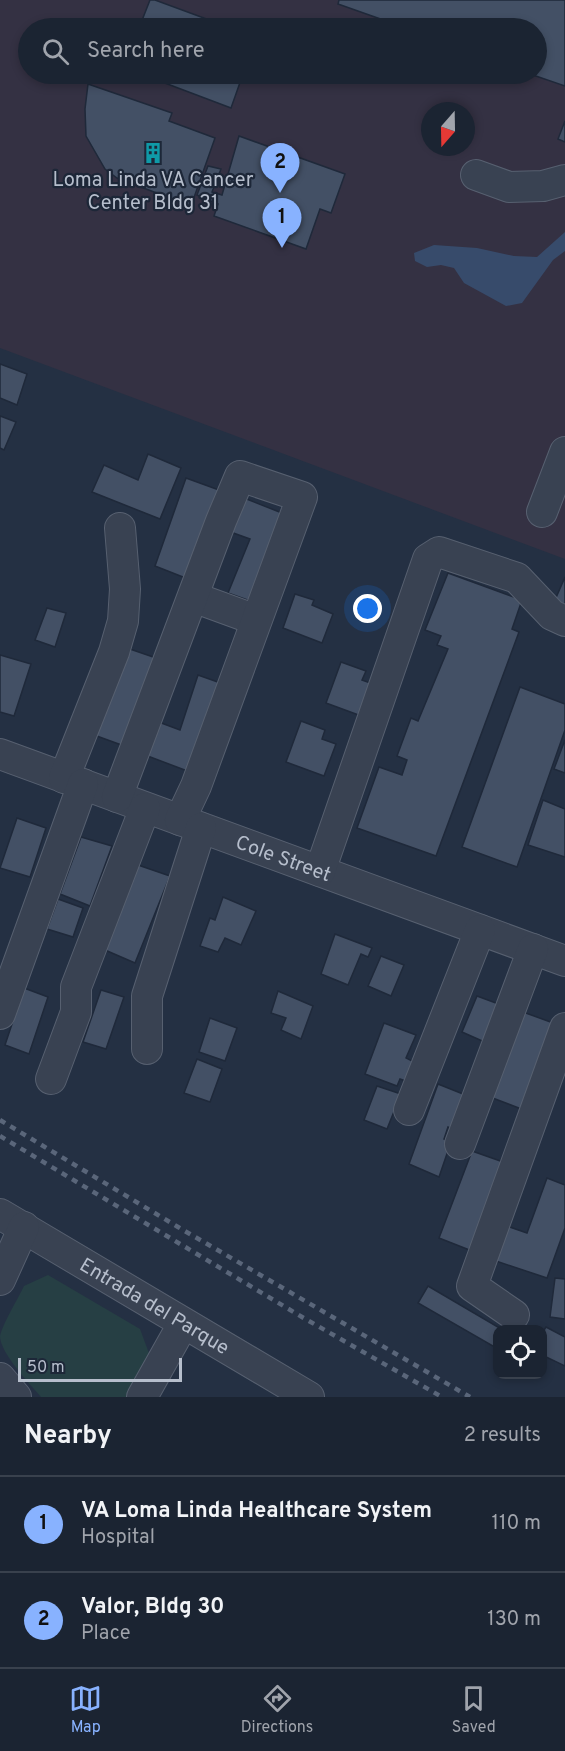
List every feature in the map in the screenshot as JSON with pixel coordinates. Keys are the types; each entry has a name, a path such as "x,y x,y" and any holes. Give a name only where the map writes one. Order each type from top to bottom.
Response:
{"street":[{"path":"476,176 509,187 543,186 565,180"},
{"path":"543,512 565,452"},
{"path":"117,797 240,476 302,497 196,786 190,824 147,996 147,1049"},
{"path":"0,1014 123,621 125,589 120,528"},
{"path":"320,871 428,560 439,552 517,578 552,615 565,621"},
{"path":"193,597 256,620"},
{"name":"Cole Street","path":"2,762 74,781 565,961"},
{"path":"51,1079 76,1012 76,987 145,808"},
{"path":"409,1110 480,930"},
{"path":"460,1144 533,949"},
{"path":"514,1315 472,1286 565,1028"},
{"path":"0,1280 12,1220"},
{"name":"Entrada del Parque","path":"12,1220 183,1324 242,1357 276,1389 309,1397"},
{"path":"142,1397 183,1324"},
{"path":"0,1378 16,1397"}],"shaded area":[{"path":"0,0 565,0 565,559 0,348"}],"green space":[{"path":"48,1275 140,1329 150,1356 128,1397 41,1397 10,1359 1,1343 0,1336 4,1325 24,1286"}],"water":[{"path":"565,232 565,251 553,260 522,303 506,306 464,283 454,268 441,265 427,267 415,261 414,253 434,245 477,248 514,256 537,257"}],"building":[{"path":"150,0 155,0 204,18 143,18"},
{"path":"339,0 565,0 565,86 547,80 547,18 378,18 338,4"},
{"name":"Loma Linda VA Cancer Center Bldg 31","path":"88,84 172,113 169,121 215,138 191,206 117,178 105,169 86,136 85,109"},
{"path":"167,84 239,84 231,108"},
{"path":"565,121 565,142 558,139"},
{"path":"239,136 345,174 331,213 320,209 306,249 214,216 218,204 197,195 208,166 221,169 212,192 222,195"},
{"path":"0,364 27,374 17,405 0,398"},
{"path":"0,416 16,422 4,450 0,448"},
{"path":"148,454 181,468 160,519 92,492 104,465 138,480"},
{"path":"186,478 219,490 188,579 155,566"},
{"path":"239,496 292,517 259,604 228,593 250,539 225,530"},
{"path":"448,573 522,600 512,629 519,632 436,856 357,828 379,767 402,775 407,760 397,756 411,718 418,721 448,649 437,645 441,636 425,630"},
{"path":"565,577 565,605 555,600"},
{"path":"295,594 314,600 312,605 333,614 322,643 283,628"},
{"path":"47,608 66,613 55,647 35,640"},
{"path":"127,648 159,659 127,747 94,735"},
{"path":"0,655 31,664 14,716 0,712"},
{"path":"341,662 366,671 362,680 376,685 364,717 326,703"},
{"path":"198,675 229,686 198,775 145,755 156,721 180,730"},
{"path":"520,687 565,704 565,730 517,867 462,847"},
{"path":"301,721 325,730 322,739 336,744 324,776 286,762"},
{"path":"565,740 565,773 554,769"},
{"path":"543,800 565,809 565,857 528,845"},
{"path":"17,818 46,828 30,877 0,868"},
{"path":"81,837 112,846 90,906 60,894"},
{"path":"138,865 170,876 135,963 105,950"},
{"path":"223,897 256,911 241,945 225,938 218,952 200,946 210,918 215,920"},
{"path":"58,899 83,908 73,937 47,929"},
{"path":"335,934 372,948 368,957 361,954 348,985 321,974"},
{"path":"381,956 404,965 391,996 368,986"},
{"path":"24,988 48,997 29,1054 5,1045"},
{"path":"101,990 124,997 106,1049 83,1042"},
{"path":"278,991 313,1006 301,1039 281,1030 286,1018 271,1013"},
{"path":"477,996 504,1006 489,1044 462,1032"},
{"path":"523,1012 556,1024 524,1110 490,1097"},
{"path":"210,1018 237,1028 225,1061 199,1052"},
{"path":"384,1023 416,1035 406,1058 418,1064 411,1083 400,1079 397,1086 365,1074"},
{"path":"197,1059 222,1069 210,1102 184,1093"},
{"path":"438,1084 468,1096 456,1130 448,1127 444,1139 451,1142 439,1177 409,1164"},
{"path":"377,1086 401,1094 387,1129 364,1120"},
{"path":"472,1151 506,1163 472,1251 439,1238"},
{"path":"547,1178 565,1185 565,1228 547,1278 493,1260 504,1225 527,1233"},
{"path":"555,1278 565,1279 565,1319 550,1317"},
{"path":"428,1286 494,1325 493,1346 418,1303"},
{"path":"547,1328 565,1337 565,1366 547,1357"}],"railway":[{"path":"0,1120 178,1227 470,1397"},
{"path":"0,1136 302,1317 442,1397"}],"place":[{"name":"Loma Linda VA Cancer Center Bldg 31","path":"153,153"},
{"name":"Valor, Bldg 30","path":"280,193"},
{"name":"VA Loma Linda Healthcare System","path":"282,248"}]}
